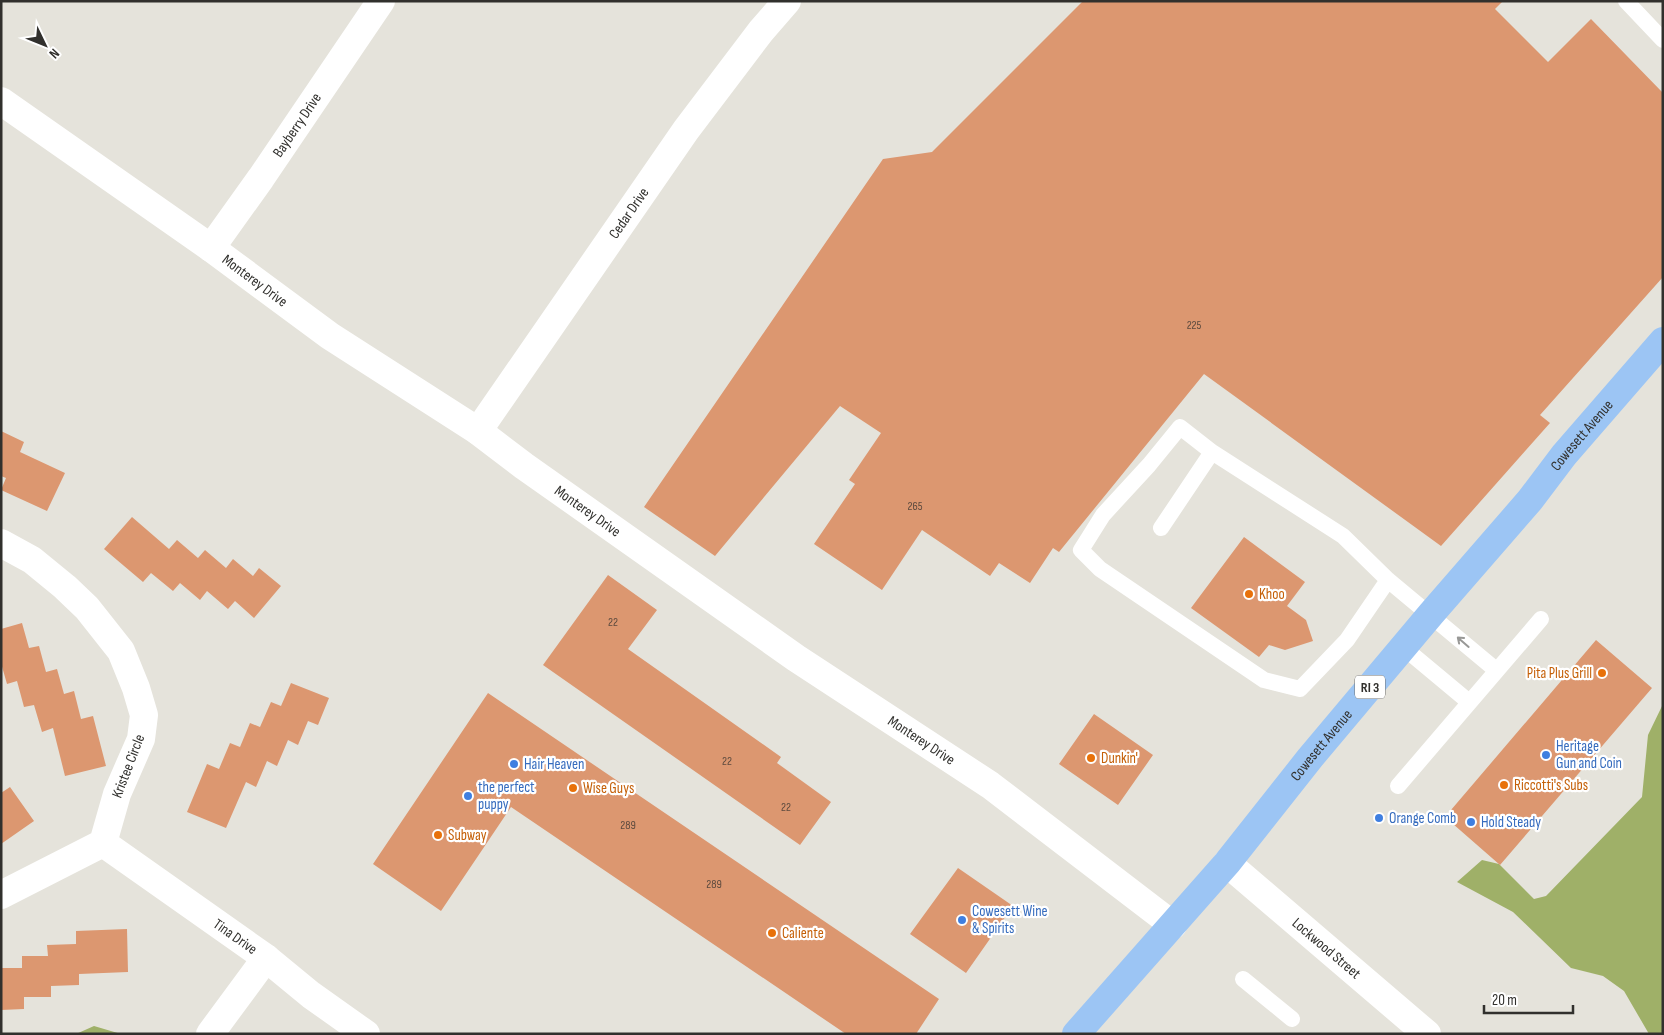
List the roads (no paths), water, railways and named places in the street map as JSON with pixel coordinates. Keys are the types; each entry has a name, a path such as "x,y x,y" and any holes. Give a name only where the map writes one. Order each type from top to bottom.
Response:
{"main road":[{"name":"Cowesett Avenue","path":"1076,1034 1227,863 1310,758 1430,614 1530,500 1564,455 1663,341"}],"street":[{"name":"Bayberry Drive","path":"211,248 261,178 380,1"},
{"name":"Cedar Drive","path":"478,431 686,130 761,31 787,1"},
{"name":"Monterey Drive","path":"1,101 211,248 330,336 478,431 524,466 796,658 990,785 1173,925"},
{"name":"Kristee Circle","path":"1,543 32,560 87,608 121,651 136,688 144,715 141,739 117,794 103,843"},
{"path":"1,895 103,843"},
{"name":"Tina Drive","path":"103,843 266,958 310,996 366,1034"},
{"name":"Lockwood Street","path":"1227,863 1427,1034"},
{"path":"210,1034 266,958"}],"lane":[{"path":"1626,1 1663,40"},
{"path":"1388,580 1347,640 1300,689 1264,680 1100,569 1080,550 1103,515 1149,465 1180,427 1212,452 1343,536 1388,580 1496,670"},
{"path":"1161,528 1212,452"},
{"path":"1398,786 1541,619"},
{"path":"1403,647 1469,702"},
{"path":"1244,979 1292,1019"}],"place":[{"name":"Khoo","path":"1249,594"},
{"name":"Pita Plus Grill","path":"1602,673"},
{"name":"Heritage Gun and Coin","path":"1546,755"},
{"name":"Dunkin'","path":"1091,758"},
{"name":"Hair Heaven","path":"514,764"},
{"name":"Riccotti's Subs","path":"1504,785"},
{"name":"Wise Guys","path":"573,788"},
{"name":"the perfect puppy","path":"468,796"},
{"name":"Orange Comb","path":"1379,818"},
{"name":"Hold Steady","path":"1471,822"},
{"name":"Subway","path":"438,835"},
{"name":"Cowesett Wine & Spirits","path":"962,920"},
{"name":"Caliente","path":"772,933"}]}
